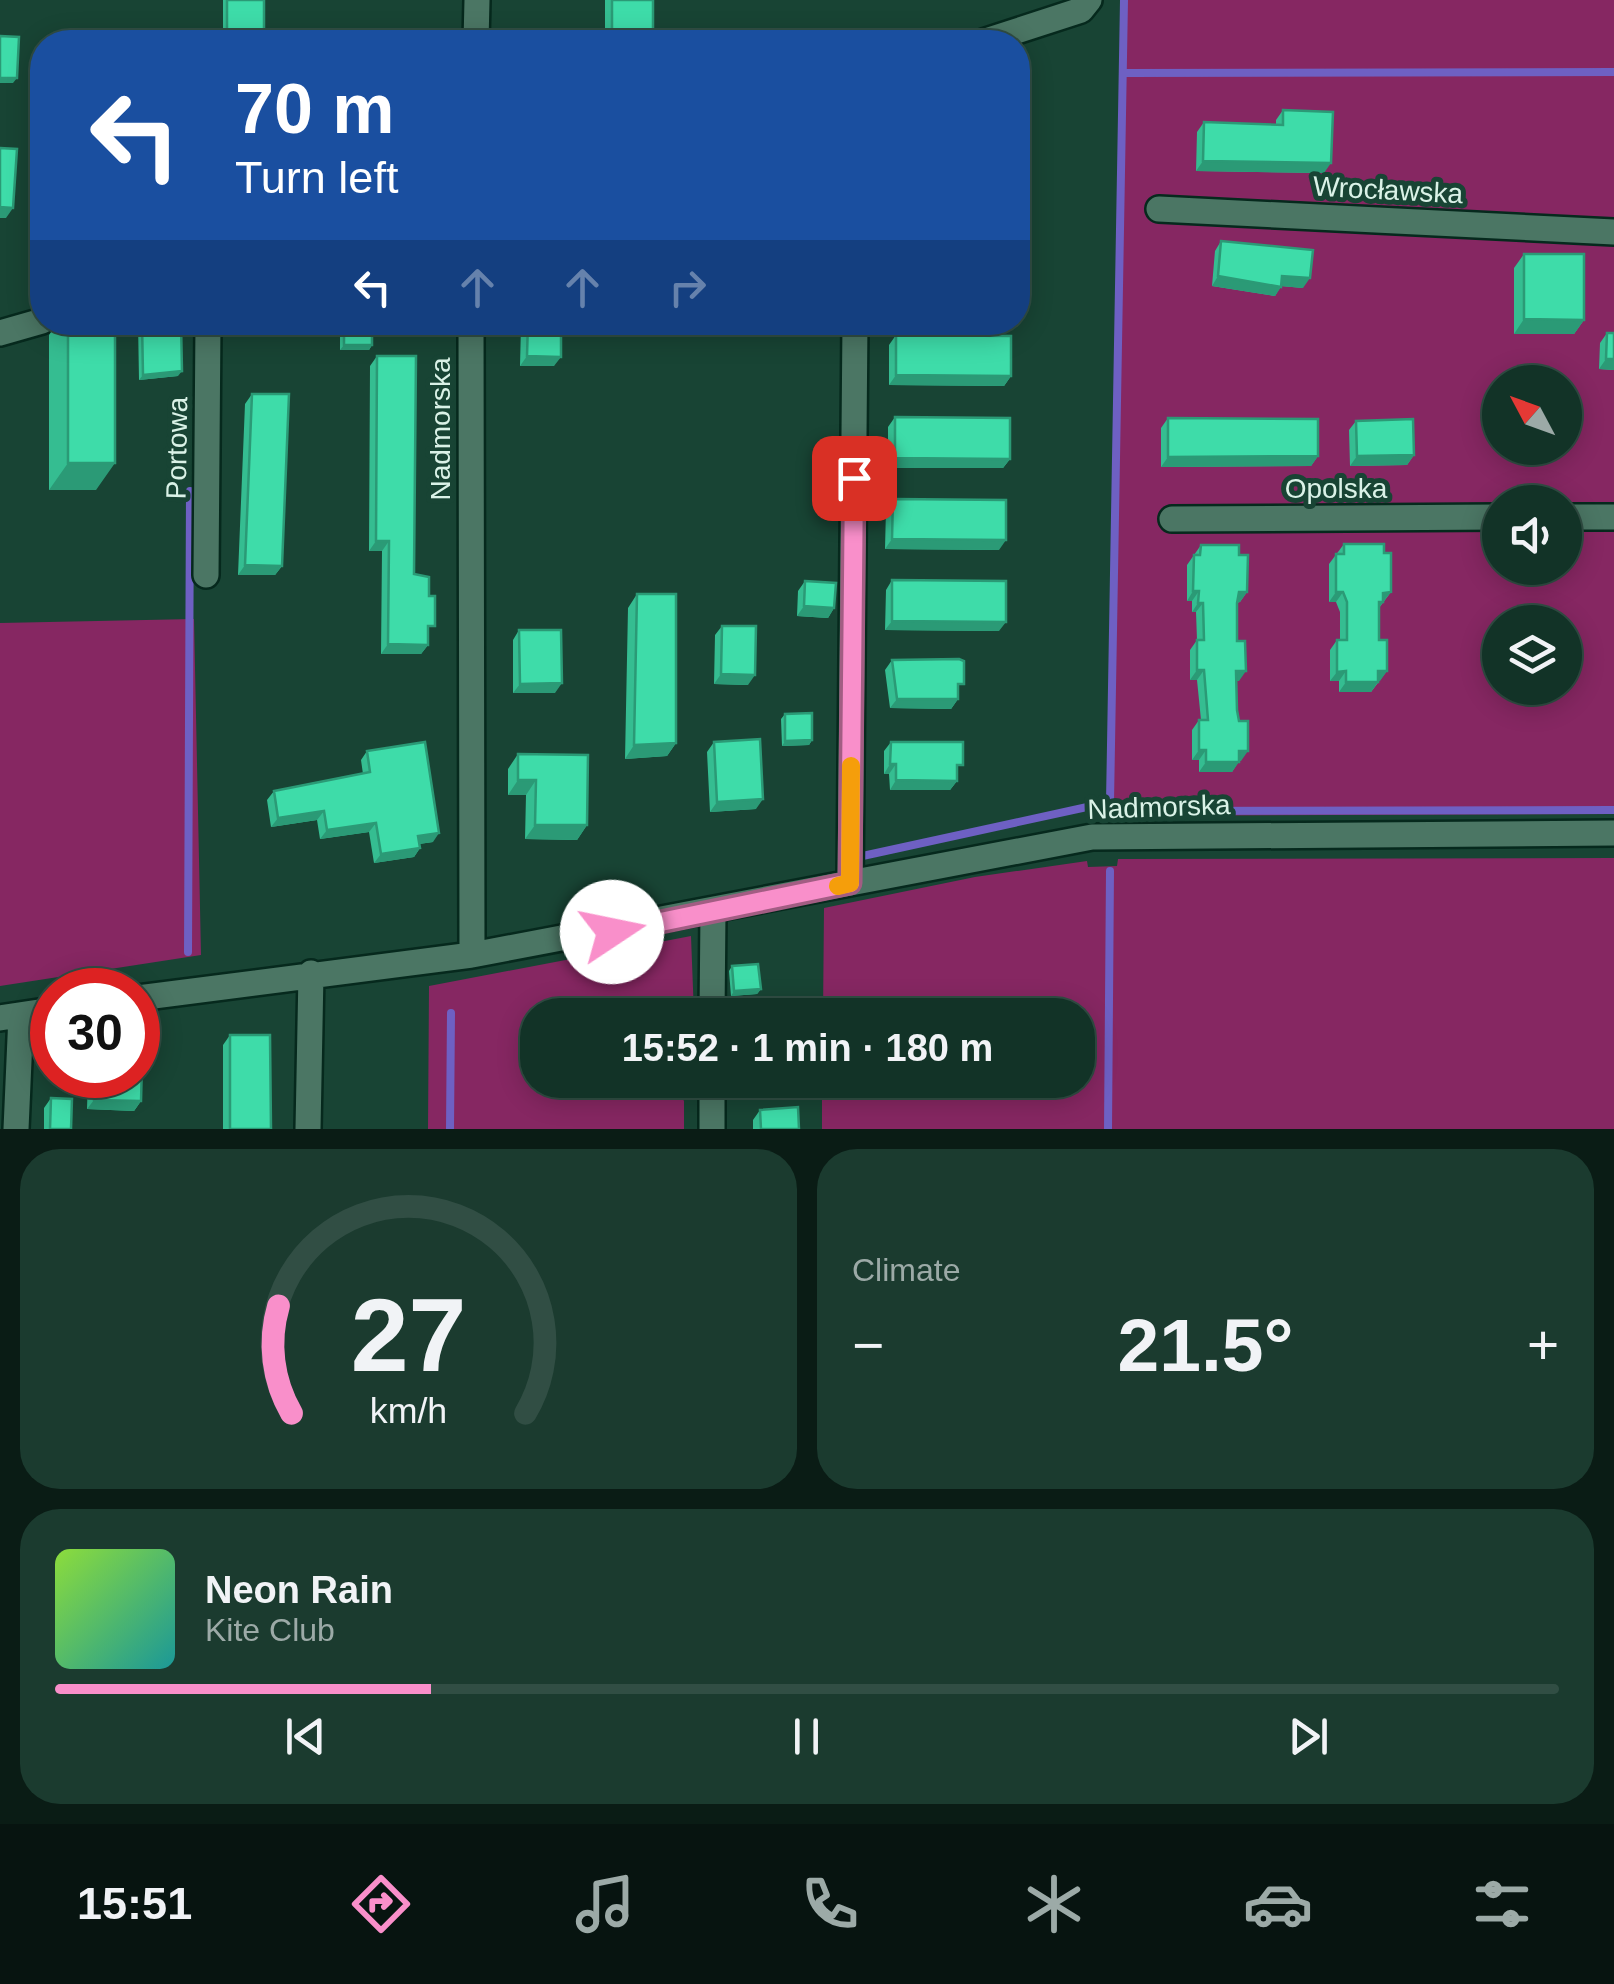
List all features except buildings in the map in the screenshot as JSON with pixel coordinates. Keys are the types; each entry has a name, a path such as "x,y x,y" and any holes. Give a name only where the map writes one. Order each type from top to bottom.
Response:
{"street":[{"path":"476,30 477,0"},
{"path":"1020,30 1081,10 1089,0"},
{"name":"Wrocławska","path":"1159,209 1614,232"},
{"path":"0,334 30,325"},
{"name":"Portowa","path":"206,575 208,335"},
{"name":"Nadmorska","path":"471,335 472,955"},
{"path":"850,883 855,335"},
{"path":"1582,517 1614,517"},
{"name":"Opolska","path":"1172,519 1482,518"},
{"name":"Nadmorska","path":"160,995 472,955 1092,837 1614,834"},
{"path":"712,998 713,912"},
{"path":"308,1129 311,973"},
{"path":"10,1016 16,1129"},
{"path":"712,1098 712,1129"}],"shaded area":[{"path":"1124,0 1614,0 1614,814 1111,816"},
{"path":"194,619 201,955 117,968 30,968 30,981 0,986 0,623"},
{"path":"1614,858 1614,1129 822,1129 822,1098 1095,1098 1095,998 823,998 824,908 975,877 1087,861 1088,867 1117,866 1118,859"},
{"path":"691,936 693,998 520,998 520,1098 682,1098 684,1129 428,1129 429,986"}],"waterway":[{"path":"1110,802 1124,0"},
{"path":"1123,73 1614,72"},
{"path":"188,952 190,491"},
{"path":"858,857 1110,802 1141,811 1614,810"},
{"path":"1108,1129 1110,871"},
{"path":"450,1129 451,1013"}],"slow traffic":[{"path":"838,886 850,883 851,766"}],"route":[{"path":"612,932 850,883 854,478"}]}
